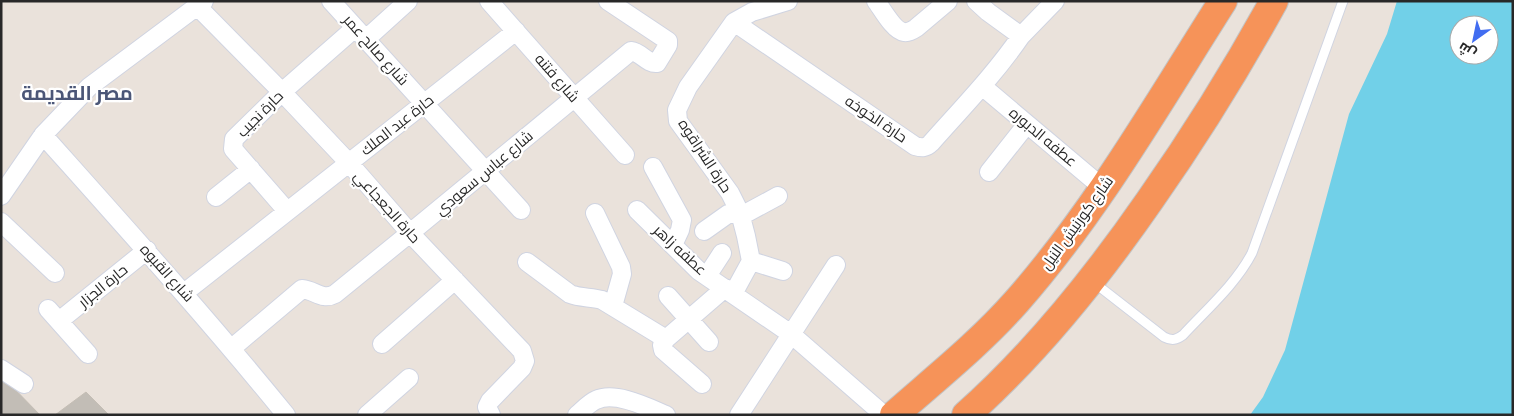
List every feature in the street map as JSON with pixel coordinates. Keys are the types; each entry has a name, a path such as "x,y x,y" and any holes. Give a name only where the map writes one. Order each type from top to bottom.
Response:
{"highway":[{"name":"شارع كورنيش النيل","path":"894,415 982,337 1016,303 1047,266 1103,188 1223,1"},
{"path":"966,415 1039,344 1092,281 1174,166 1236,68 1274,1"}],"street":[{"name":"شارع صالح عمر","path":"331,1 522,210"},
{"name":"حارة نجيب","path":"288,211 233,148 234,139 282,92 408,1"},
{"name":"شارع فتنه","path":"489,1 625,155"},
{"name":"شارع عباس سعودي","path":"232,348 302,288 320,296 329,297 335,294 631,51 657,64 668,41 608,1"},
{"path":"734,22 752,12 788,1"},
{"path":"876,1 893,25 904,32 910,32 948,1"},
{"path":"976,1 1021,36"},
{"name":"حارة الخوخه","path":"734,22 915,146 921,148 931,143 982,86 1021,36 1054,1"},
{"path":"1,196 43,135 89,87 200,4"},
{"name":"حارة الجعجاعي","path":"200,4 410,233 522,351 525,361 522,368 490,401 487,407 491,415"},
{"name":"حارة الشراقوه","path":"734,22 688,87 677,110 678,121 730,193 741,215 751,261"},
{"name":"حارة عبد الملك","path":"184,292 516,31"},
{"name":"عطفه الدبوره","path":"982,86 1103,188"},
{"path":"989,172 1026,124"},
{"name":"شارع القبوه","path":"43,135 184,292 286,415"},
{"path":"653,167 682,220 680,230 673,245"},
{"path":"216,197 250,169"},
{"path":"704,231 728,214 741,215 778,196"},
{"name":"عطفه زاهر","path":"637,210 699,271 791,334 884,415"},
{"path":"595,213 621,267 622,274 613,306"},
{"path":"1,222 55,273"},
{"name":"حارة الجزار","path":"88,354 53,315 147,250"},
{"path":"707,276 722,253"},
{"path":"702,384 662,350 662,345 666,339 688,320 729,291 751,261 783,271"},
{"path":"527,262 570,294 602,300 666,339"},
{"path":"739,415 836,265"},
{"path":"382,344 454,280"},
{"path":"668,296 709,342"},
{"path":"1,369 24,384"},
{"path":"367,415 409,378"},
{"path":"577,415 595,400 606,397 618,398 661,414"}],"lane":[{"path":"1092,281 1170,340 1177,340 1183,336 1228,286 1246,264 1252,253 1343,1"}],"water":[{"path":"1397,1 1513,1 1513,415 1250,415 1263,397 1285,350 1349,114 1387,34"}],"building":[{"path":"1,375 40,415 1,415"},
{"path":"86,392 109,415 55,415"}],"district":[{"name":"مصر القديمة","path":"77,93"}]}
